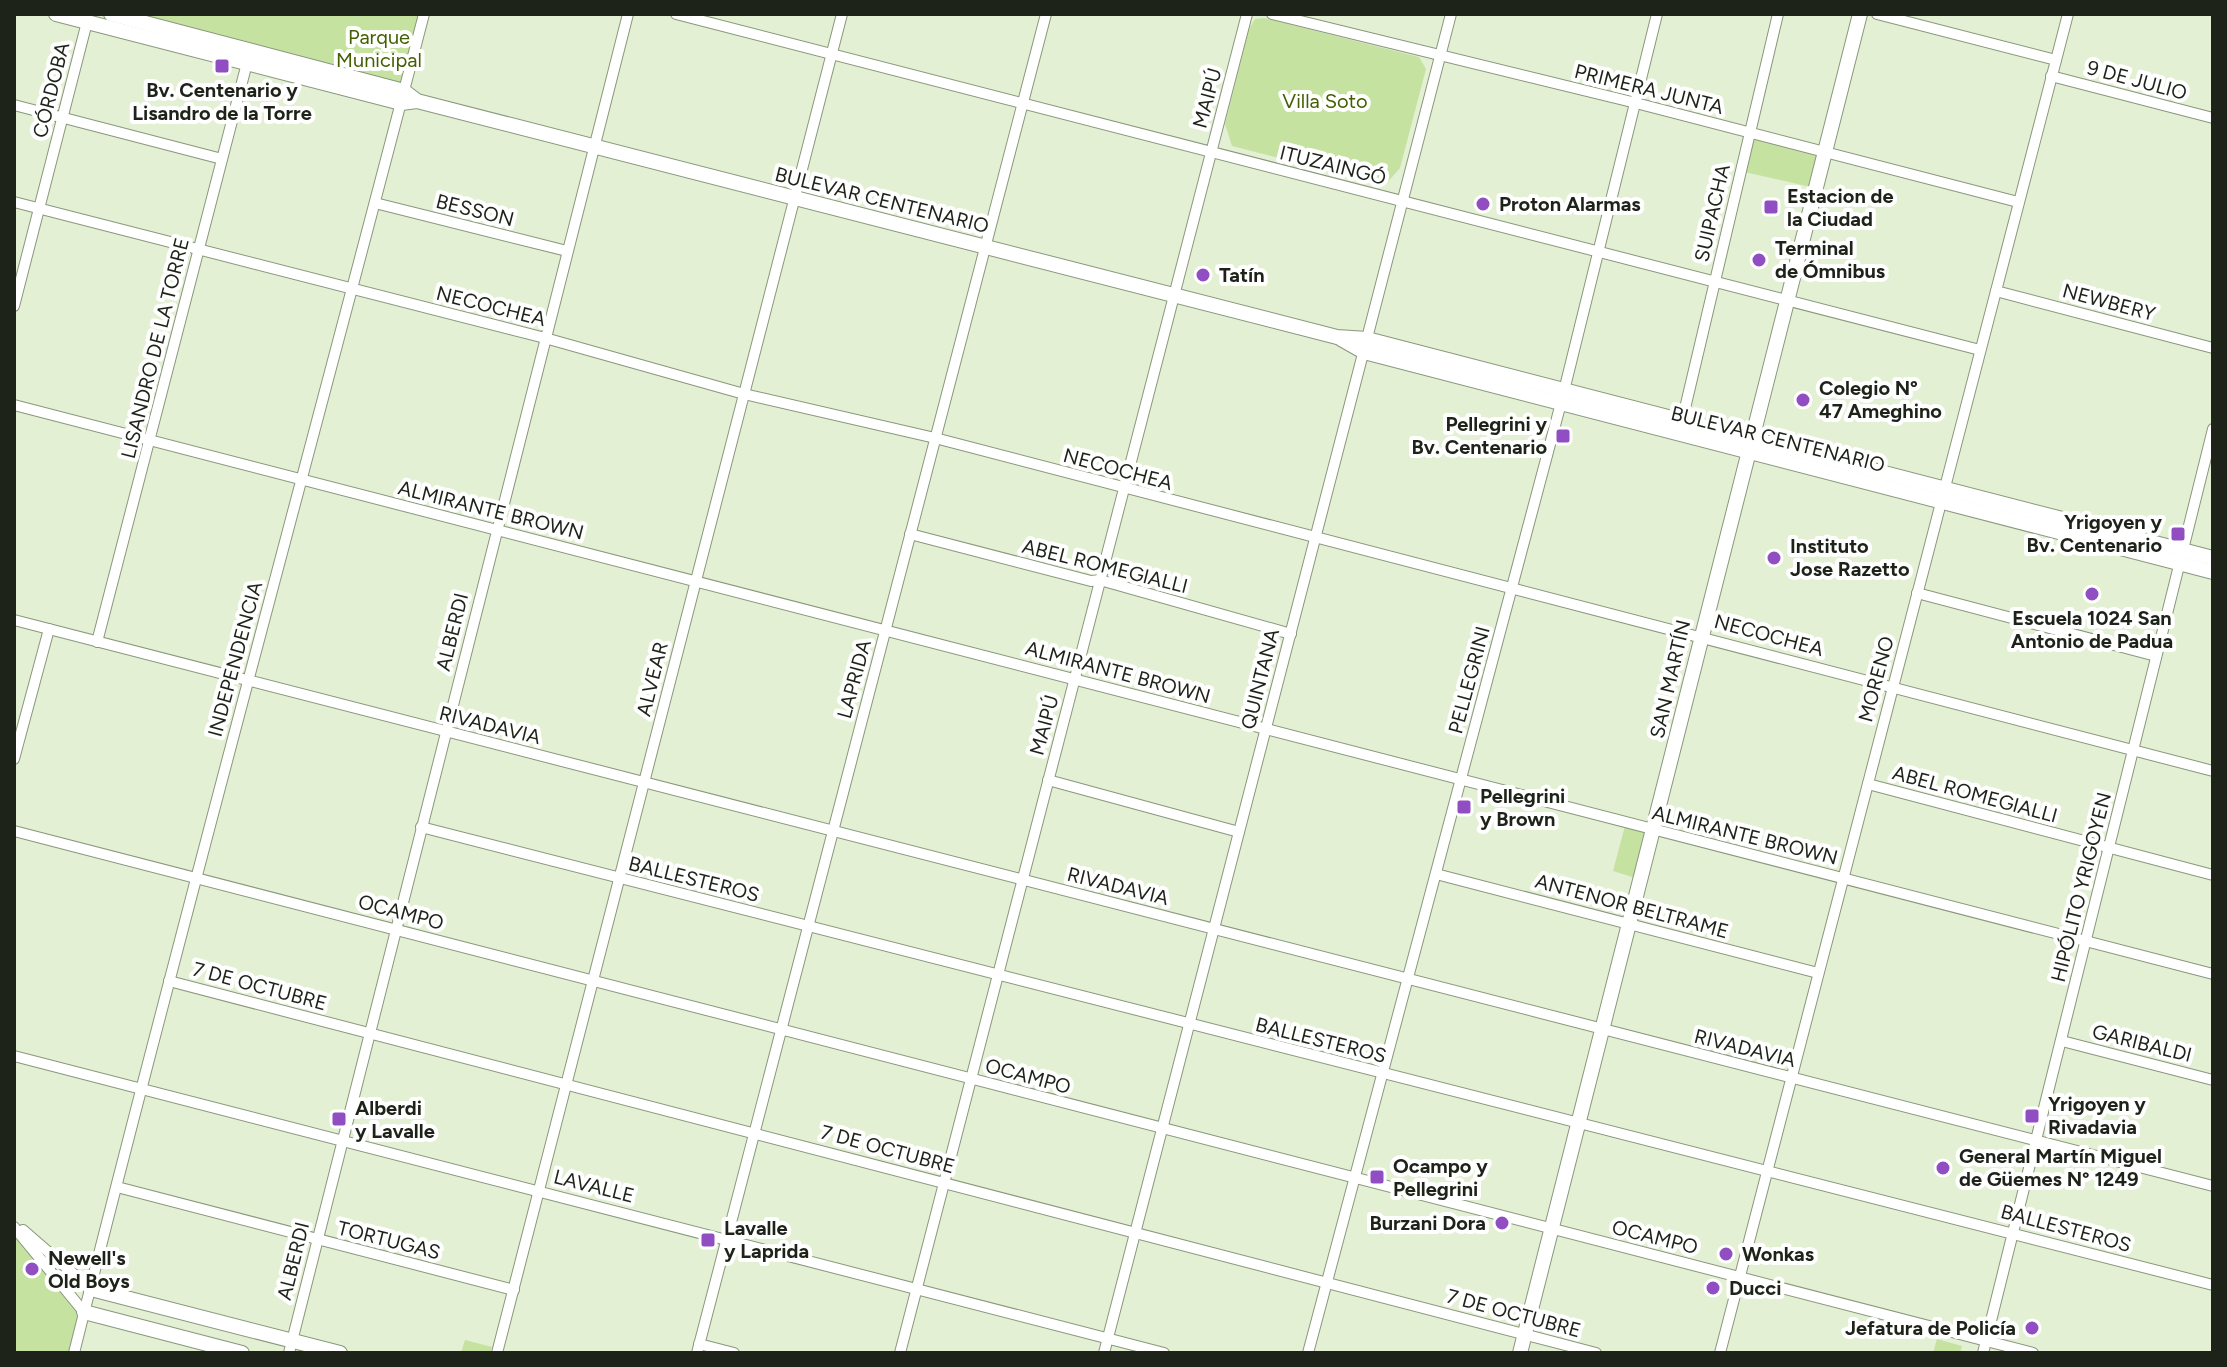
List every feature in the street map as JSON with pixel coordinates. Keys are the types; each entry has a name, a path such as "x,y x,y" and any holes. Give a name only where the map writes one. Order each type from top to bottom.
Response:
{"main road":[{"name":"BULEVAR CENTENARIO","path":"56,14 247,63 402,97"},
{"name":"BULEVAR CENTENARIO","path":"111,14 417,101 2180,556 2213,558"},
{"name":"SAN MARTÍN","path":"1520,1353 1860,14"},
{"name":"BULEVAR CENTENARIO","path":"1562,397 1682,421 1749,445"},
{"name":"BULEVAR CENTENARIO","path":"2180,556 2213,572"},
{"path":"91,1289 290,1347 340,1353"},
{"path":"84,1313 242,1353"}],"street":[{"name":"INDEPENDENCIA","path":"74,1353 246,680 303,481 424,14"},
{"name":"ALBERDI","path":"290,1347 628,14"},
{"name":"ITUZAINGÓ","path":"676,14 1980,350"},
{"name":"ALVEAR","path":"497,1353 842,14"},
{"name":"LAPRIDA","path":"698,1348 1046,14"},
{"name":"MAIPÚ","path":"900,1353 1247,14"},
{"name":"PRIMERA JUNTA","path":"1272,14 1632,102 2018,202"},
{"name":"QUINTANA","path":"1104,1353 1451,14"},
{"name":"PELLEGRINI","path":"1308,1353 1562,397 1599,252 1632,102 1657,14"},
{"name":"SUIPACHA","path":"1682,421 1778,14"},
{"path":"1877,14 2056,60"},
{"name":"MORENO","path":"1720,1353 2068,14"},
{"name":"CÓRDOBA","path":"14,306 87,22"},
{"name":"LISANDRO DE LA TORRE","path":"97,642 247,63"},
{"name":"9 DE JULIO","path":"2051,76 2213,118"},
{"path":"14,105 222,159"},
{"name":"NECOCHEA","path":"14,202 545,338 744,394 935,438 1315,540 1700,636 2213,771"},
{"name":"BESSON","path":"375,203 567,251"},
{"name":"NEWBERY","path":"1996,291 2213,348"},
{"name":"ALMIRANTE BROWN","path":"14,405 2213,974"},
{"name":"HIPÓLITO YRIGOYEN","path":"1983,1353 2213,429"},
{"name":"ABEL ROMEGIALLI","path":"910,534 1091,581 1100,580 1291,634"},
{"path":"1917,593 2156,656"},
{"name":"RIVADAVIA","path":"14,620 2213,1186"},
{"path":"14,759 49,629"},
{"path":"1048,780 1239,832"},
{"name":"ABEL ROMEGIALLI","path":"1868,784 2213,875"},
{"name":"BALLESTEROS","path":"421,827 2213,1285"},
{"name":"OCAMPO","path":"14,831 1354,1180 2033,1353"},
{"name":"ANTENOR BELTRAME","path":"1436,874 1818,973"},
{"name":"7 DE OCTUBRE","path":"169,981 1596,1353"},
{"name":"GARIBALDI","path":"2062,1041 2213,1080"},
{"name":"LAVALLE","path":"14,1056 1164,1353"},
{"name":"TORTUGAS","path":"117,1187 514,1290"},
{"path":"14,1225 91,1289"},
{"path":"14,1225 84,1313"},
{"path":"698,1348 734,1353"}],"green space":[{"name":"Parque Municipal","path":"111,14 424,14 404,91"},
{"name":"Villa Soto","path":"1264,18 1419,57 1426,69 1400,168 1385,185 1232,146 1225,124 1249,29 1255,19"},
{"path":"1749,132 1825,152 1815,188 1740,171"},
{"path":"1626,822 1655,831 1642,880 1613,871"},
{"name":"Newell's Old Boys","path":"14,1227 84,1312 74,1353 14,1353"},
{"path":"1937,1339 1962,1346 1960,1353 1933,1353"},
{"path":"465,1340 492,1347 490,1353 461,1353"}],"place":[{"name":"Bv. Centenario y Lisandro de la Torre","path":"222,66"},
{"name":"Proton Alarmas","path":"1483,204"},
{"name":"Estacion de la Ciudad","path":"1771,207"},
{"name":"Terminal de Ómnibus","path":"1759,260"},
{"name":"Tatín","path":"1203,275"},
{"name":"Colegio Nº 47 Ameghino","path":"1803,400"},
{"name":"Pellegrini y Bv. Centenario","path":"1563,436"},
{"name":"Yrigoyen y Bv. Centenario","path":"2178,534"},
{"name":"Instituto Jose Razetto","path":"1774,558"},
{"name":"Escuela 1024 San Antonio de Padua","path":"2092,594"},
{"name":"Pellegrini y Brown","path":"1464,807"},
{"name":"Yrigoyen y Rivadavia","path":"2032,1116"},
{"name":"Alberdi y Lavalle","path":"339,1119"},
{"name":"General Martín Miguel de Güemes N° 1249","path":"1943,1168"},
{"name":"Ocampo y Pellegrini","path":"1377,1177"},
{"name":"Burzani Dora","path":"1502,1223"},
{"name":"Lavalle y Laprida","path":"708,1240"},
{"name":"Wonkas","path":"1726,1254"},
{"name":"Newell's Old Boys","path":"32,1269"},
{"name":"Ducci","path":"1713,1288"},
{"name":"Jefatura de Policía","path":"2032,1328"}]}
